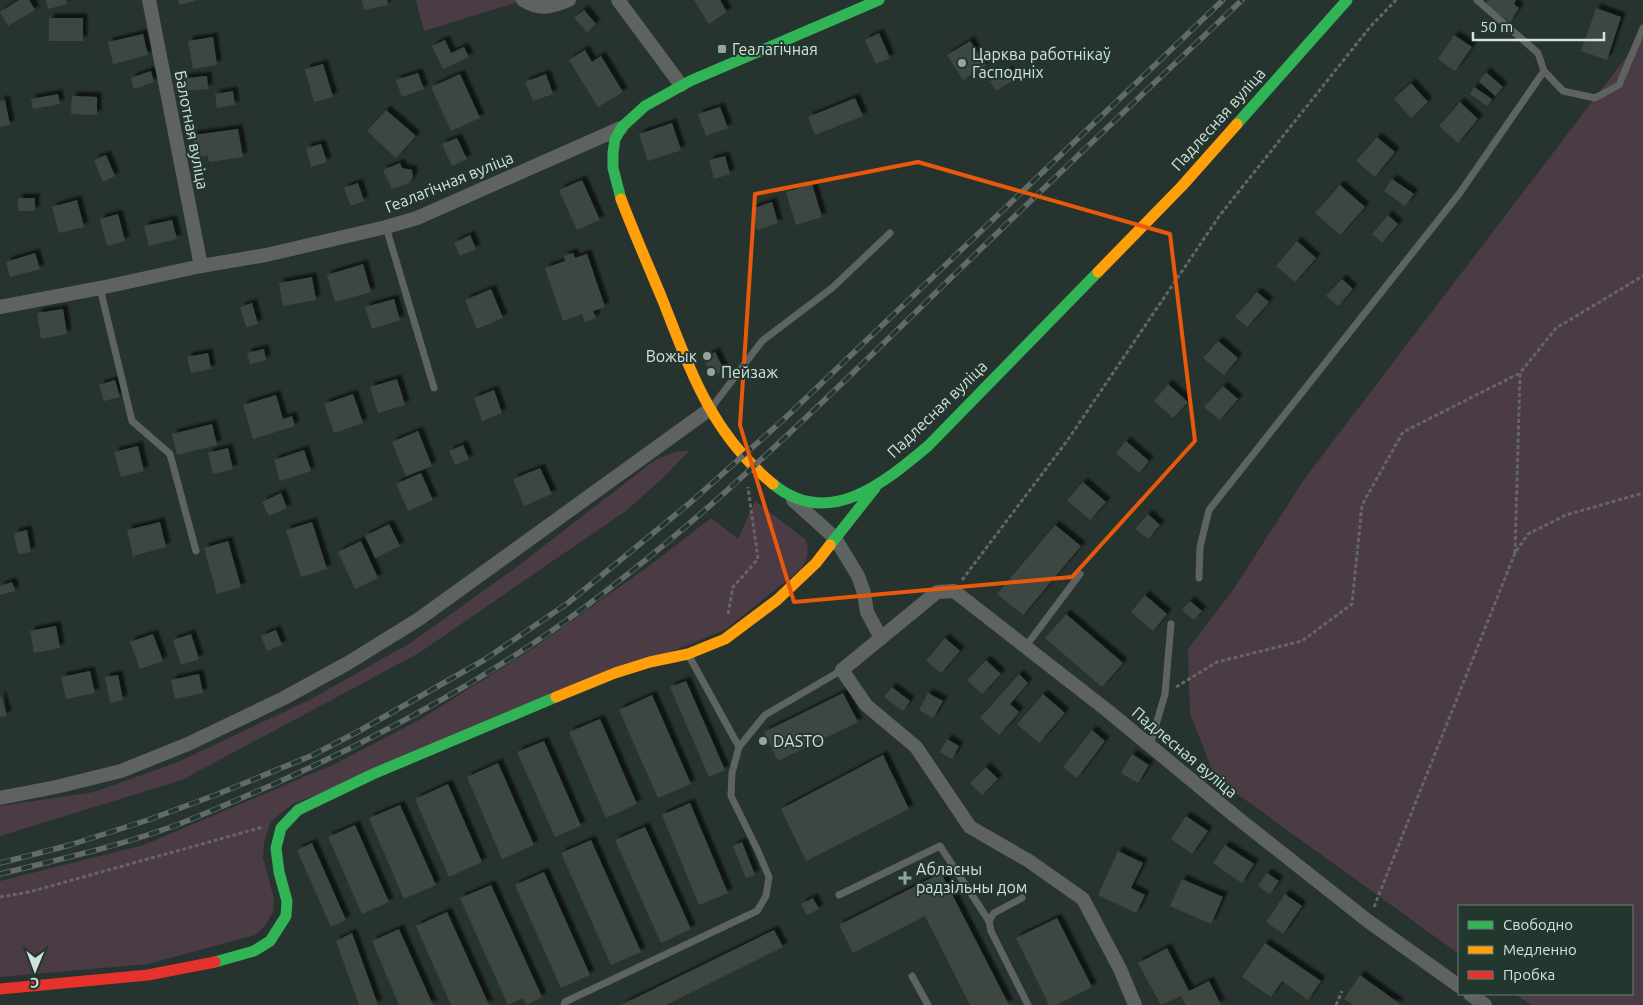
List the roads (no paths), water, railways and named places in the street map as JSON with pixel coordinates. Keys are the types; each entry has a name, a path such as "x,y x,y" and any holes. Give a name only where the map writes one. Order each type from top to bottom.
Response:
{"street":[{"name":"Балотная вуліца","path":"149,0 201,266"},
{"path":"523,0 536,8 554,6 569,0"},
{"path":"618,0 681,85"},
{"name":"Геалагічная вуліца","path":"0,307 201,266 266,255 417,218 621,128 637,111 681,85 879,0"},
{"name":"Падлесная вуліца","path":"791,499 814,503 834,501 876,487 893,476 928,446 1182,186 1347,0"},
{"path":"621,128 612,158 612,168 621,196 691,370 722,432 764,477 836,538 858,576 864,593 867,612 881,638 842,670 866,705 916,747 970,826 1029,861 1083,899 1120,970 1135,1005"},
{"path":"0,798 121,771 188,744 284,698 348,663 419,619 710,409"},
{"path":"0,990 148,975 219,961 254,951 270,941 286,916 287,901 279,872 276,848 282,828 298,810 373,774 615,673 650,662 688,654 725,639 777,600 816,564 876,487"},
{"name":"Падлесная вуліца","path":"881,638 937,592 954,591 1026,646 1368,921 1458,985"},
{"path":"1471,995 1485,1005"}],"lane":[{"path":"1477,0 1538,53 1544,72 1563,91 1595,98 1619,85 1643,28"},
{"path":"1199,578 1200,547 1209,510 1459,194 1544,72"},
{"path":"386,227 434,388"},
{"path":"710,409 762,341 832,288 890,233"},
{"path":"100,288 132,421 170,454 196,551"},
{"path":"1026,646 1080,574"},
{"path":"1150,745 1165,694 1171,624"},
{"path":"688,654 739,747"},
{"path":"564,1005 565,1002 757,911 766,896 769,877 731,796 732,774 739,747 765,715 842,670"},
{"path":"839,895 940,846 989,921 991,931 1028,1005"},
{"path":"989,921 994,913 1022,898"},
{"path":"912,976 928,1005"}],"railway":[{"path":"0,863 70,845 148,820 313,755 484,660 568,603 691,502 782,421 1223,0"},
{"path":"0,874 90,852 157,832 272,785 379,734 414,715 483,675 550,632 647,558 785,438 1242,0"}],"place":[{"name":"Геалагічная","path":"722,49"},
{"name":"Царква работнікаў Гасподніх","path":"962,63"},
{"name":"Вожык","path":"707,356"},
{"name":"Пейзаж","path":"711,372"},
{"name":"DASTO","path":"763,741"},
{"name":"Абласны радзільны дом","path":"905,878"}]}
